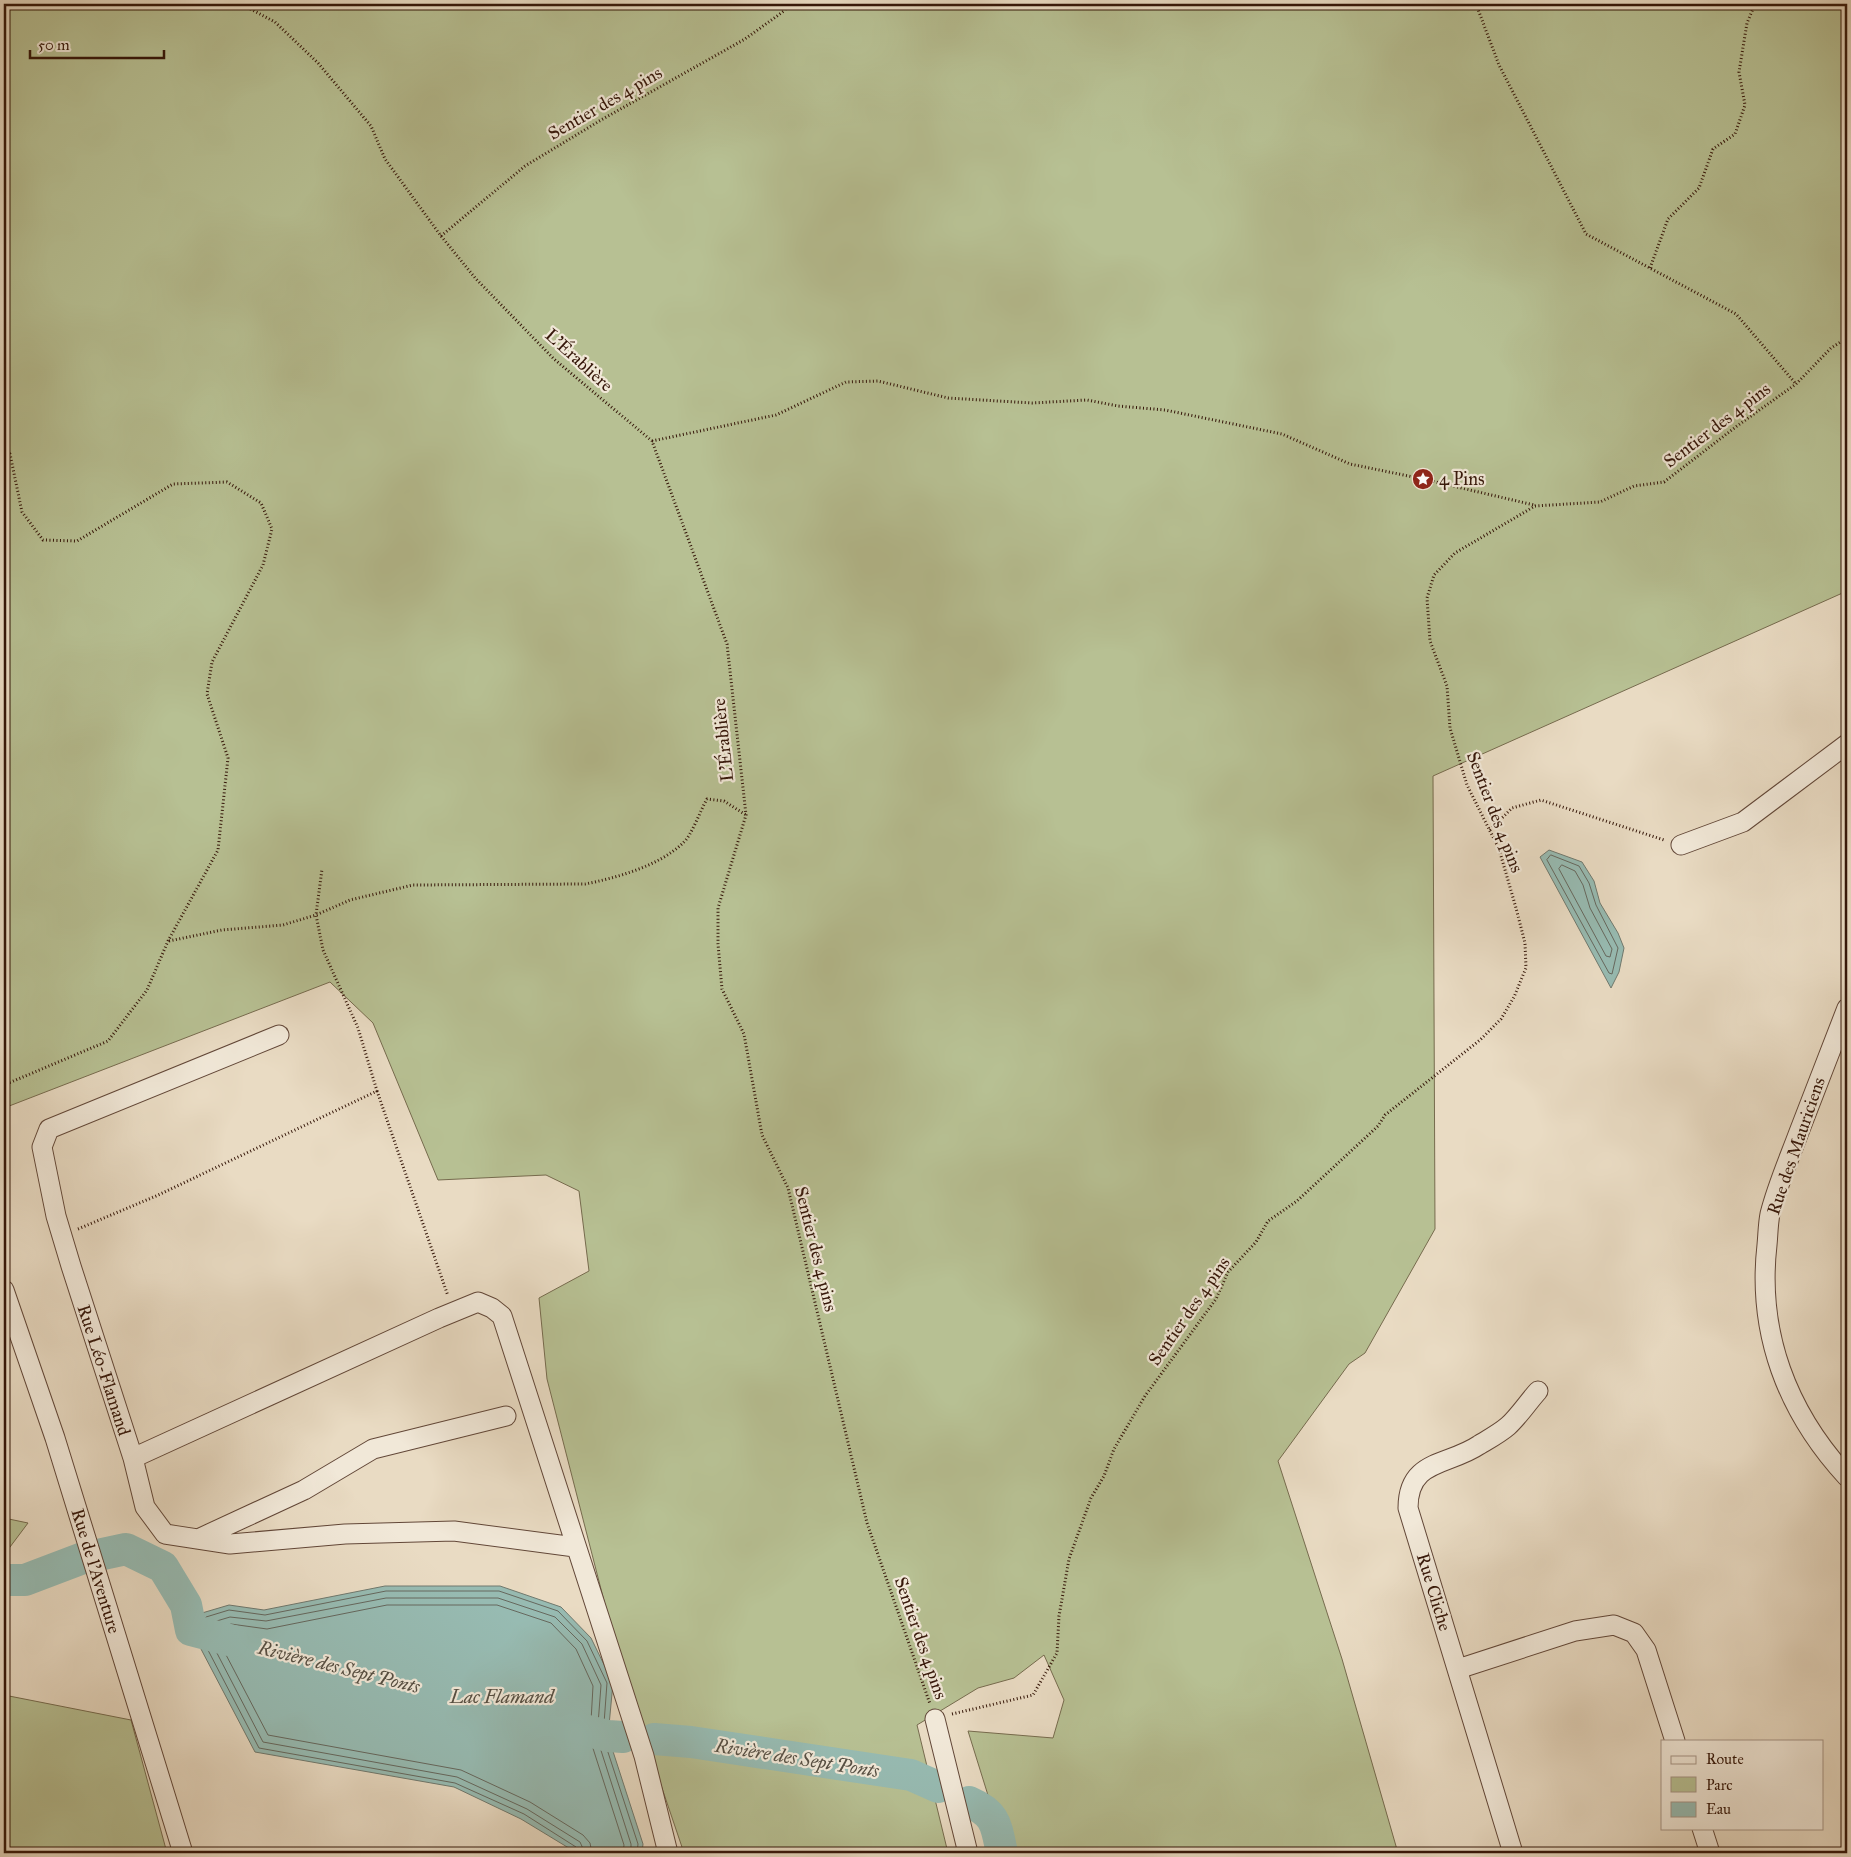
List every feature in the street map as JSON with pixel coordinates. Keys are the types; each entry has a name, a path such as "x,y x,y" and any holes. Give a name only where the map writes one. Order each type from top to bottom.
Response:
{"street":[{"path":"1681,845 1743,822 1847,746"},
{"name":"Rue des Mauriciens","path":"1847,1008 1788,1160 1770,1215 1764,1270 1767,1320 1779,1369 1804,1422 1830,1458 1847,1477"},
{"name":"Rue Léo-Flamand","path":"279,1035 49,1130 42,1147 56,1216 133,1458 478,1302 492,1308 502,1316 576,1547"},
{"name":"Rue de l'Aventure","path":"4,1290 58,1448 183,1853"},
{"name":"Rue Cliche","path":"1513,1853 1408,1508 1408,1493 1416,1478 1426,1470 1476,1448 1508,1426 1538,1391"},
{"path":"198,1539 304,1490 373,1449 506,1416"},
{"path":"133,1458 145,1507 165,1534 230,1544 345,1534 454,1531 576,1547 644,1756 668,1853"},
{"path":"1458,1669 1575,1631 1614,1625 1634,1633 1646,1650 1675,1740"},
{"path":"935,1719 968,1853"},
{"path":"1703,1830 1710,1853"}],"path":[{"name":"L'Érablière","path":"241,4 275,22 318,64 370,126 385,159 441,236 476,280 554,359 652,441 727,644 746,815"},
{"name":"Sentier des 4 pins","path":"441,236 525,166 601,120 745,39 784,10 789,4"},
{"path":"1476,4 1498,65 1586,234 1736,314 1796,384"},
{"path":"1650,268 1668,219 1699,188 1713,148 1735,134 1744,105 1739,72 1747,22 1755,4"},
{"name":"Sentier des 4 pins","path":"746,815 718,908 718,944 722,989 744,1034 762,1135 788,1188 866,1523 935,1719 1033,1694 1057,1653 1059,1616 1069,1559 1091,1498 1104,1476 1114,1450 1145,1396 1216,1299 1228,1272 1256,1242 1268,1221 1297,1201 1378,1126 1385,1115 1480,1040 1501,1019 1514,997 1526,968 1525,943 1499,849 1467,785 1452,736 1447,686 1430,641 1427,598 1434,575 1455,553 1535,506 1600,502 1634,486 1664,482 1796,384 1830,348 1847,338"},
{"path":"652,441 776,415 846,382 878,381 948,398 1032,403 1087,400 1118,406 1165,410 1282,434 1350,464 1423,478 1535,506"},
{"path":"4,449 10,454 22,512 43,540 77,541 173,484 227,482 261,503 272,529 263,565 212,662 207,694 228,758 218,850 168,941 147,990 108,1041 4,1085"},
{"path":"168,941 222,930 283,924 316,915 350,900 413,885 585,884 611,879 643,867 684,842 707,799 724,801 746,815"},
{"path":"1490,830 1512,808 1541,800 1681,845"},
{"path":"322,869 316,915 323,950 358,1028 377,1091 454,1312"},
{"path":"56,1216 73,1231 156,1196 377,1091"}],"green space":[{"path":"4,4 1847,4 1847,591 1433,776 1435,1229 1365,1353 1349,1364 1278,1461 1342,1659 1398,1853 1006,1853 968,1731 1053,1738 1064,1700 1044,1655 1014,1678 978,1688 917,1725 948,1853 684,1853 621,1667 547,1379 539,1298 589,1271 579,1191 546,1175 438,1180 373,1023 330,982 4,1108"},
{"path":"4,1518 28,1523 4,1555"},
{"path":"4,1695 131,1720 167,1853 4,1853"}],"water":[{"path":"1549,850 1582,862 1594,881 1600,903 1618,933 1624,948 1619,972 1611,988 1540,857"},
{"name":"Lac Flamand","path":"385,1586 500,1586 561,1607 591,1638 613,1683 608,1736 643,1844 642,1853 577,1853 521,1819 454,1787 255,1752 191,1630 202,1613 229,1605 264,1610"}],"waterway":[{"name":"Rivière des Sept Ponts","path":"98,1555 126,1549 163,1567 186,1605 191,1630 233,1641"},
{"name":"Rivière des Sept Ponts","path":"4,1580 25,1580 83,1558"},
{"name":"Rivière des Sept Ponts","path":"564,1725 608,1736 623,1737"},
{"name":"Rivière des Sept Ponts","path":"654,1739 691,1742 911,1775 938,1787"},
{"name":"Rivière des Sept Ponts","path":"969,1802 985,1811 994,1822 1002,1853"}],"place":[{"name":"4 Pins","path":"1423,479"}]}
